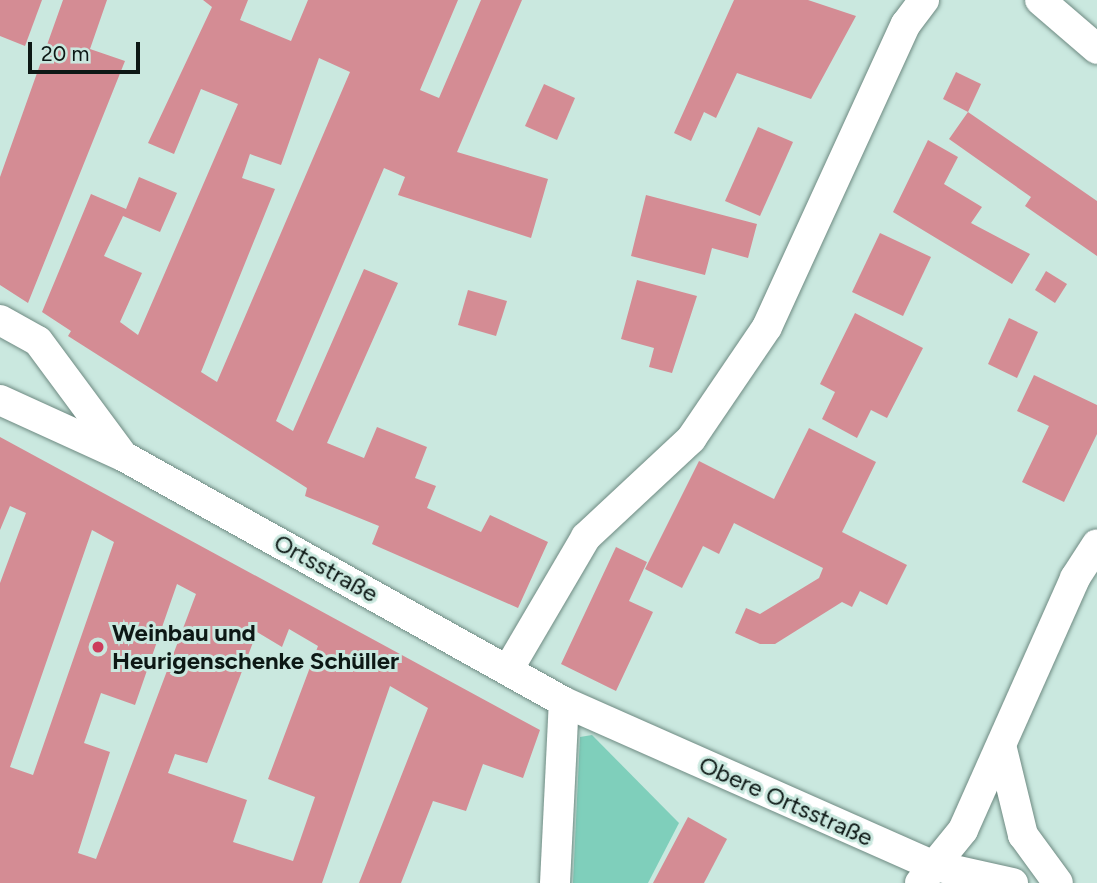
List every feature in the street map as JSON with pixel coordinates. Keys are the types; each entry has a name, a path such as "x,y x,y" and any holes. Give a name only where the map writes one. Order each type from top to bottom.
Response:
{"street":[{"path":"508,670 586,537 691,439 767,327 906,24 923,0"},
{"path":"1040,0 1097,49"},
{"name":"Ortsstraße","path":"0,320 38,341 123,456"},
{"name":"Ortsstraße","path":"0,400 123,456 564,702"},
{"path":"925,874 963,830 1002,749 1074,578 1097,544"},
{"path":"555,883 564,702"},
{"name":"Obere Ortsstraße","path":"564,702 925,874 1013,883"},
{"path":"1002,749 1023,835 1058,883"}],"green space":[{"path":"592,735 679,823 648,883 573,883 580,737"}],"building":[{"path":"0,0 42,0 25,46 0,36"},
{"path":"63,0 107,0 90,49 125,61 28,303 0,285 0,177"},
{"path":"203,0 248,0 240,20 291,41 308,0 458,0 420,90 439,98 481,0 522,0 457,152 548,179 531,238 398,195 405,177 384,168 276,421 293,431 364,269 398,283 327,443 364,458 377,427 427,447 415,478 436,486 427,508 481,532 490,515 548,542 518,608 372,544 379,526 305,496 307,488 68,336 71,331 42,312 91,194 126,209 139,177 177,193 160,232 123,216 104,256 142,273 120,322 138,335 238,104 201,89 174,154 148,143 212,7","holes":["319,58 350,72 217,382 201,372 275,189 242,178 250,154 281,165"]},
{"path":"734,0 808,0 856,16 811,99 737,73 716,118 704,112 691,141 674,133"},
{"path":"956,72 981,84 968,112 943,99"},
{"path":"544,84 575,98 557,140 525,126"},
{"path":"968,112 1097,201 1097,256 1025,206 1031,197 949,139"},
{"path":"758,127 793,142 760,216 725,201"},
{"path":"928,140 958,157 944,184 982,207 971,223 1030,254 1012,284 893,212"},
{"path":"646,195 757,224 748,258 712,248 705,275 631,256"},
{"path":"880,233 931,257 903,316 852,292"},
{"path":"1046,271 1067,284 1055,303 1035,290"},
{"path":"637,280 697,296 672,373 649,367 654,348 621,339"},
{"path":"468,290 507,301 496,336 458,325"},
{"path":"855,313 923,348 887,418 871,410 857,438 822,419 835,392 820,384"},
{"path":"1009,318 1038,332 1017,378 988,364"},
{"path":"1034,375 1097,405 1097,434 1064,502 1022,482 1049,426 1017,411"},
{"path":"809,428 876,462 842,532 907,565 887,605 860,591 852,607 842,602 775,644 760,644 735,633 746,608 760,614 819,578 823,568 734,523 719,554 703,546 682,588 645,569 699,461 774,499"},
{"path":"0,437 540,730 523,778 483,764 466,811 433,801 401,883 359,883 428,708 390,686 322,883 0,883 0,583 26,513 10,506 0,530","holes":["92,530 114,542 33,775 10,767","177,584 196,594 96,859 78,853 110,752 84,743 101,693 135,705","289,629 318,646 268,779 315,797 293,861 233,842 247,800 168,773 175,754 207,763 257,632 282,647"]},
{"path":"616,547 647,562 629,601 653,612 616,691 561,664"},
{"path":"688,817 727,839 704,883 653,883"}],"place":[{"name":"Weinbau und Heurigenschenke Schüller","path":"98,647"}]}
